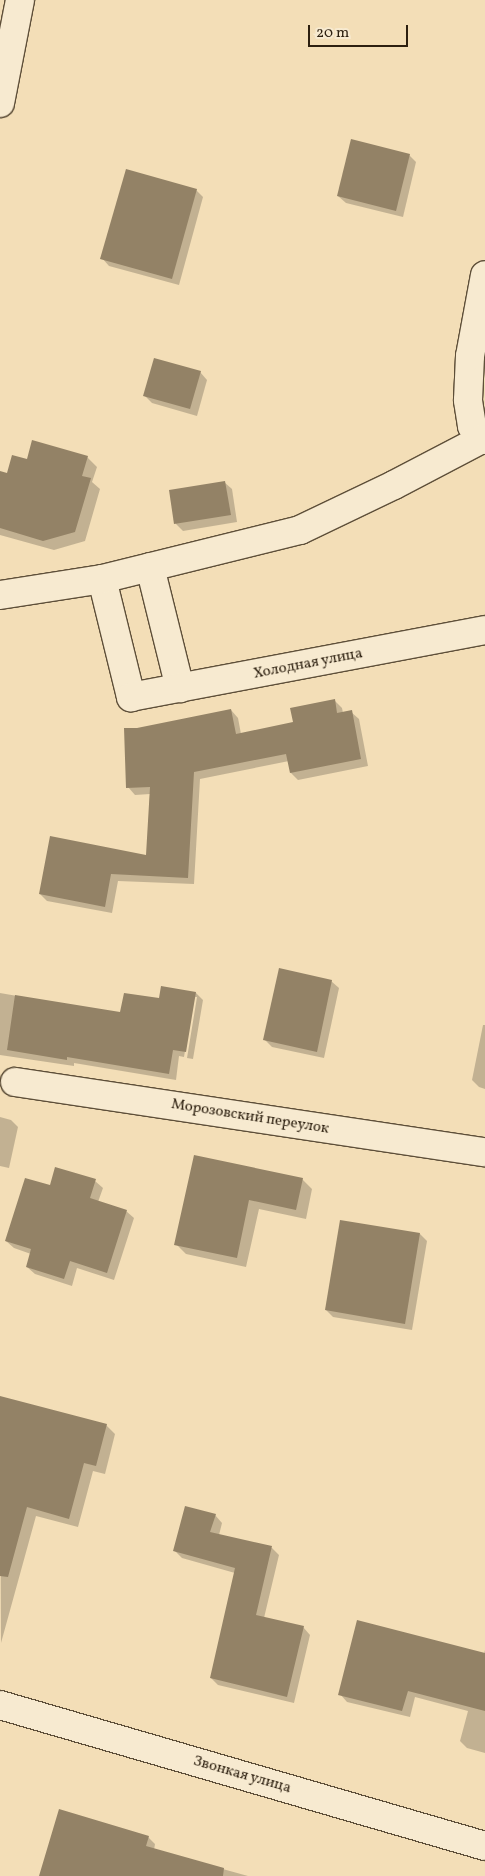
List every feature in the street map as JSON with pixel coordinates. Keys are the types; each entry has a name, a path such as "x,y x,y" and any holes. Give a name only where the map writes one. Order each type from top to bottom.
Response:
{"street":[{"path":"0,103 20,0"},
{"path":"0,594 102,579 300,530 484,439 472,426 468,400 470,356 485,275"},
{"path":"150,567 180,688"},
{"name":"Холодная улица","path":"102,579 131,697 485,630"},
{"name":"Морозовский переулок","path":"15,1082 485,1152"},
{"name":"Звонкая улица","path":"0,1705 485,1846"}],"building":[{"path":"351,139 410,154 396,211 337,196"},
{"path":"126,169 197,189 172,279 100,259"},
{"path":"154,358 201,371 190,409 143,396"},
{"path":"32,440 88,456 82,476 91,478 75,532 43,541 0,528 0,471 7,473 12,455 27,459"},
{"path":"225,481 231,515 174,524 169,490"},
{"path":"335,699 337,713 352,710 361,759 290,773 286,754 194,772 188,878 111,874 105,907 39,894 50,836 146,855 150,787 126,788 124,728 137,728 231,709 236,734 293,722 290,708"},
{"path":"279,968 332,980 317,1052 263,1040"},
{"path":"161,986 196,992 186,1052 173,1050 169,1074 67,1057 67,1060 7,1050 15,995 120,1012 124,993 159,998"},
{"path":"194,1155 303,1178 296,1210 249,1200 237,1258 174,1245"},
{"path":"55,1167 96,1179 90,1198 127,1210 107,1273 70,1261 64,1279 26,1267 31,1249 5,1241 25,1178 50,1185"},
{"path":"340,1220 420,1233 405,1324 325,1310"},
{"path":"0,1396 107,1424 96,1466 84,1463 69,1519 27,1507 8,1577 0,1576"},
{"path":"185,1506 216,1514 210,1532 272,1546 256,1615 304,1626 287,1697 210,1678 235,1568 173,1551"},
{"path":"357,1620 485,1653 485,1711 408,1691 402,1711 338,1695"},
{"path":"59,1809 149,1836 146,1846 224,1868 223,1876 39,1876"}]}
